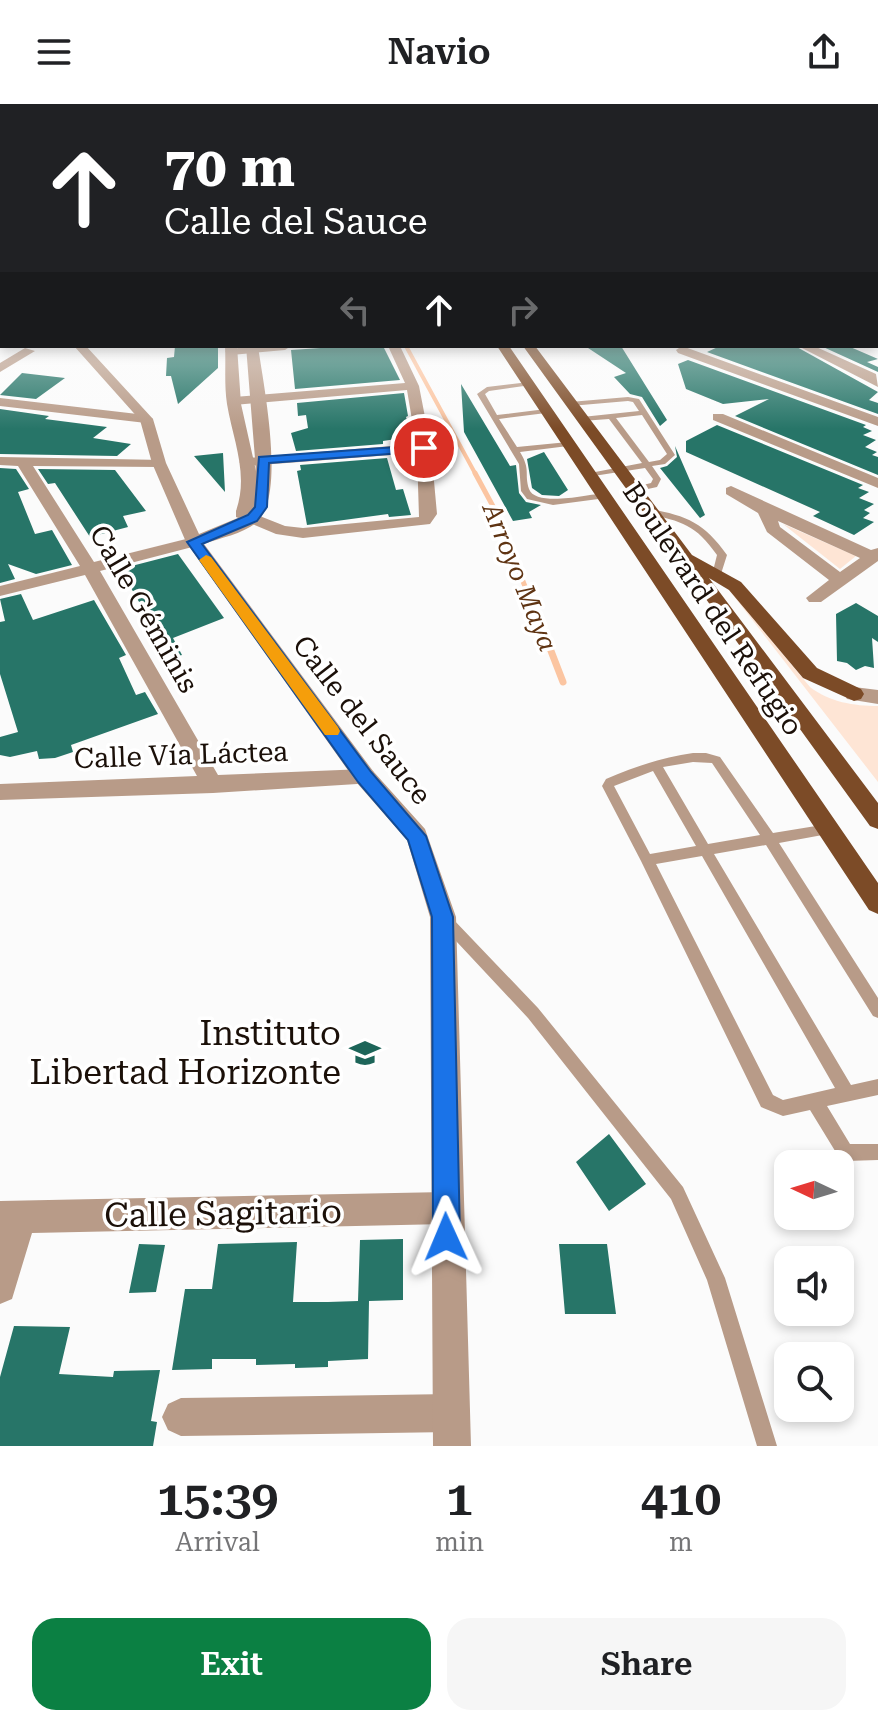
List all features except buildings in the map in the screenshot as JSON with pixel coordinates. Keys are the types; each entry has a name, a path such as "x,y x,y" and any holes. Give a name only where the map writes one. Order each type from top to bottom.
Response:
{"main road":[{"name":"Boulevard del Refugio","path":"504,348 878,903"},
{"name":"Boulevard del Refugio","path":"530,348 878,820"},
{"path":"682,554 735,586 810,673 854,694"}],"street":[{"name":"Calle del Sauce","path":"82,348 146,419 159,463 194,542 365,777 417,836 443,917"},
{"path":"231,348 234,401 246,462 247,505 243,519"},
{"path":"0,591 194,542 261,507 263,460 252,348"},
{"path":"243,519 282,531 303,533 424,521 429,514 424,448 413,386 395,348"},
{"path":"808,348 872,377 878,383"},
{"path":"682,350 878,422"},
{"path":"0,351 29,351 0,368"},
{"path":"234,401 413,386"},
{"path":"0,402 146,419"},
{"path":"718,417 878,483"},
{"path":"246,462 424,448"},
{"path":"0,461 159,463"},
{"name":"Calle Géminis","path":"24,463 89,567 213,785"},
{"path":"731,491 765,510 876,555"},
{"path":"765,510 773,529 841,581"},
{"path":"815,598 876,555"},
{"path":"854,694 878,697"},
{"name":"Calle Vía Láctea","path":"0,792 365,777"},
{"path":"181,1417 452,1429 443,917"},
{"name":"Calle Sagitario","path":"10,1217 446,1208"},
{"path":"0,1287 10,1217"}],"lane":[{"path":"529,384 487,389 481,394 523,464 525,491 530,497 553,502 603,496"},
{"path":"570,404 636,401 671,455 662,462 590,475"},
{"path":"495,417 546,411"},
{"path":"582,419 645,413"},
{"path":"611,416 657,479 654,485 634,490"},
{"path":"515,450 568,444"},
{"path":"650,512 686,518 706,532 722,555 717,575"},
{"path":"878,1011 716,760 697,758 656,766 634,771 610,782 608,786 767,1101 783,1108 878,1087"},
{"path":"656,766 847,1094"},
{"path":"647,860 828,829"},
{"name":"Calle del Sauce","path":"443,917 533,1013 677,1193 716,1278 767,1446"},
{"path":"814,1101 846,1153 878,1152"}],"shaded area":[{"path":"783,524 856,556 840,569"},
{"path":"726,586 810,687 842,702 878,706 878,782"}],"waterway":[{"name":"Arroyo Maya","path":"407,348 476,475"},
{"name":"Arroyo Maya","path":"475,473 495,510 546,640"},
{"name":"Arroyo Maya","path":"546,638 563,682"}],"slow traffic":[{"path":"206,560 331,731"}],"place":[{"name":"Instituto Libertad Horizonte","path":"365,1053"}],"route":[{"path":"424,448 263,460 263,496 261,507 253,518 194,542 365,777 417,836 443,917 446,1237"}]}
